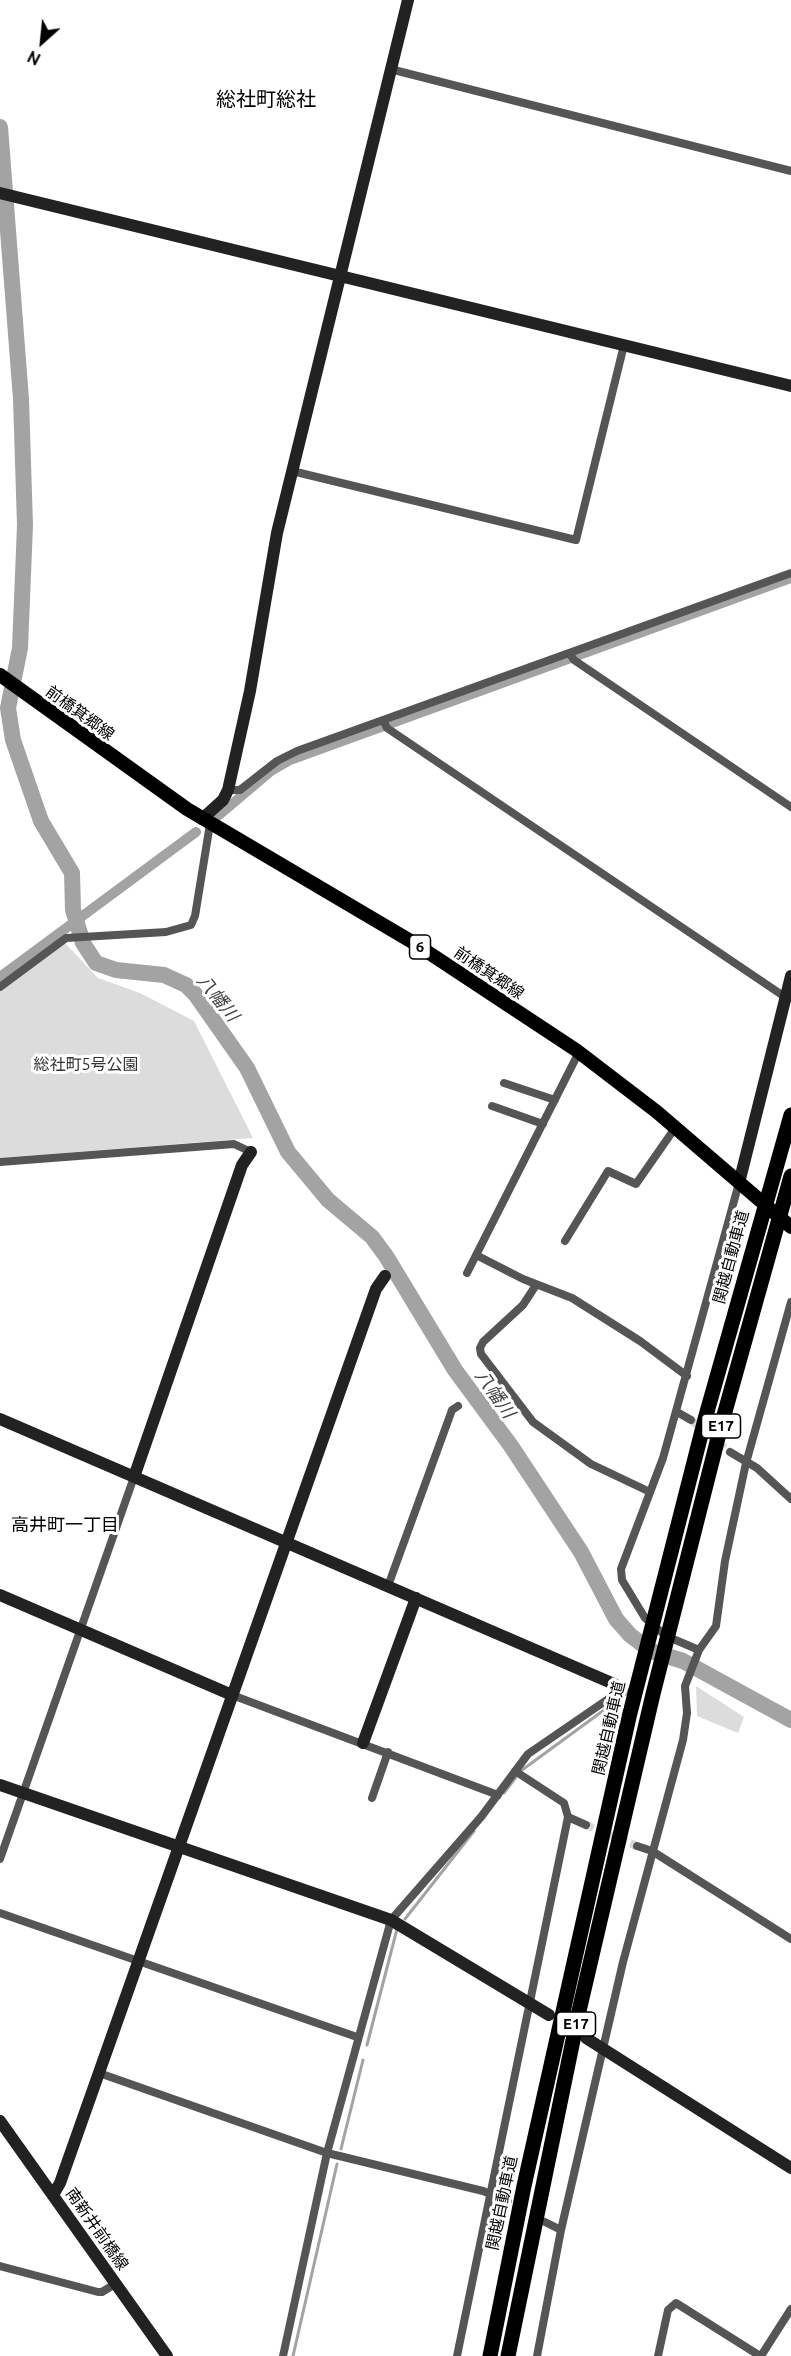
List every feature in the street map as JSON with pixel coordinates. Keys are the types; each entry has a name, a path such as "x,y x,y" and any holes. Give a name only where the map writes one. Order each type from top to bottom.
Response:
{"highway":[{"name":"関越自動車道","path":"490,2356 534,2140 629,1717 761,1217 791,1115"},
{"name":"関越自動車道","path":"508,2356 579,2011 653,1694 670,1626 783,1228 784,1200 791,1176"}],"main road":[{"name":"前橋箕郷線","path":"2,676 206,821 396,932 579,1052 675,1128 739,1183 783,1228"}],"street":[{"path":"0,987 61,940 72,937 166,932 191,925 195,916 206,821 228,790 250,691 272,555 408,0"},
{"path":"390,69 791,171"},
{"path":"0,194 791,386"},
{"path":"292,471 576,540 624,345"},
{"path":"228,790 240,790 287,755 791,573"},
{"path":"569,653 574,660 791,807"},
{"path":"382,720 387,728 788,999"},
{"path":"698,1653 656,1629 645,1617 622,1580 621,1569 677,1412 788,999 791,976"},
{"path":"467,1273 478,1256 579,1052"},
{"path":"504,1083 555,1100"},
{"path":"492,1106 543,1124"},
{"path":"565,1241 608,1171 636,1184 675,1128"},
{"path":"0,1162 234,1144 251,1152 242,1165 0,1858"},
{"path":"478,1256 536,1285 579,1302 687,1376"},
{"path":"52,2195 60,2183 376,1289 385,1276"},
{"path":"536,1285 523,1305 483,1342 480,1348 481,1354 533,1422 591,1464 650,1492"},
{"path":"537,2356 561,2230 603,2049 652,1851 665,1814 684,1740 687,1713 684,1690 698,1653 716,1626 725,1561 746,1463 791,1302"},
{"path":"388,1586 452,1410 458,1406"},
{"path":"677,1412 691,1419"},
{"path":"0,1419 614,1684 617,1690 614,1695 528,1754 498,1795 391,1920 327,2153 283,2356"},
{"path":"730,1452 757,1468 791,1499"},
{"path":"0,1595 232,1695 498,1795"},
{"path":"363,1743 416,1598"},
{"path":"372,1798 388,1752"},
{"path":"458,2356 489,2193 568,1816 564,1803 515,1771"},
{"path":"0,1785 391,1920 549,2015"},
{"path":"568,1816 586,1825"},
{"path":"637,1846 652,1851 791,1939"},
{"path":"0,1913 357,2037"},
{"path":"586,2038 791,2168"},
{"path":"99,2073 327,2153 489,2193 508,2201"},
{"name":"南新井前橋線","path":"0,2121 167,2356"},
{"path":"545,2222 561,2230"},
{"path":"0,2266 98,2292 115,2284"},
{"path":"658,2356 668,2310 676,2303 760,2356 791,2309"}],"green space":[{"name":"総社町5号公園","path":"65,943 98,978 140,993 194,1021 253,1138 0,1158 0,992"},
{"path":"696,1686 744,1717 738,1733 697,1716"}],"waterway":[{"name":"八幡川","path":"0,127 21,399 25,525 20,648 8,708 13,740 41,821 72,873 73,910 83,943 96,963 116,970 164,975 186,985 195,994 247,1068 288,1152 328,1200 372,1237 386,1256 455,1370 511,1446 581,1552 616,1619 630,1635 651,1651 683,1661 791,1720"},
{"path":"219,815 271,771 290,760 791,578"},
{"path":"0,977 196,832"},
{"path":"522,1770 626,1694 630,1688"},
{"path":"504,1793 516,1777"},
{"path":"405,1919 474,1831"},
{"path":"367,2045 397,1929"},
{"path":"341,2149 363,2060"},
{"path":"293,2356 337,2164"}],"tunnel":[{"path":"691,1420 730,1452"},
{"path":"586,1825 637,1846"}],"district":[{"name":"総社町総社","path":"266,99"},
{"name":"高井町一丁目","path":"65,1525"}]}
